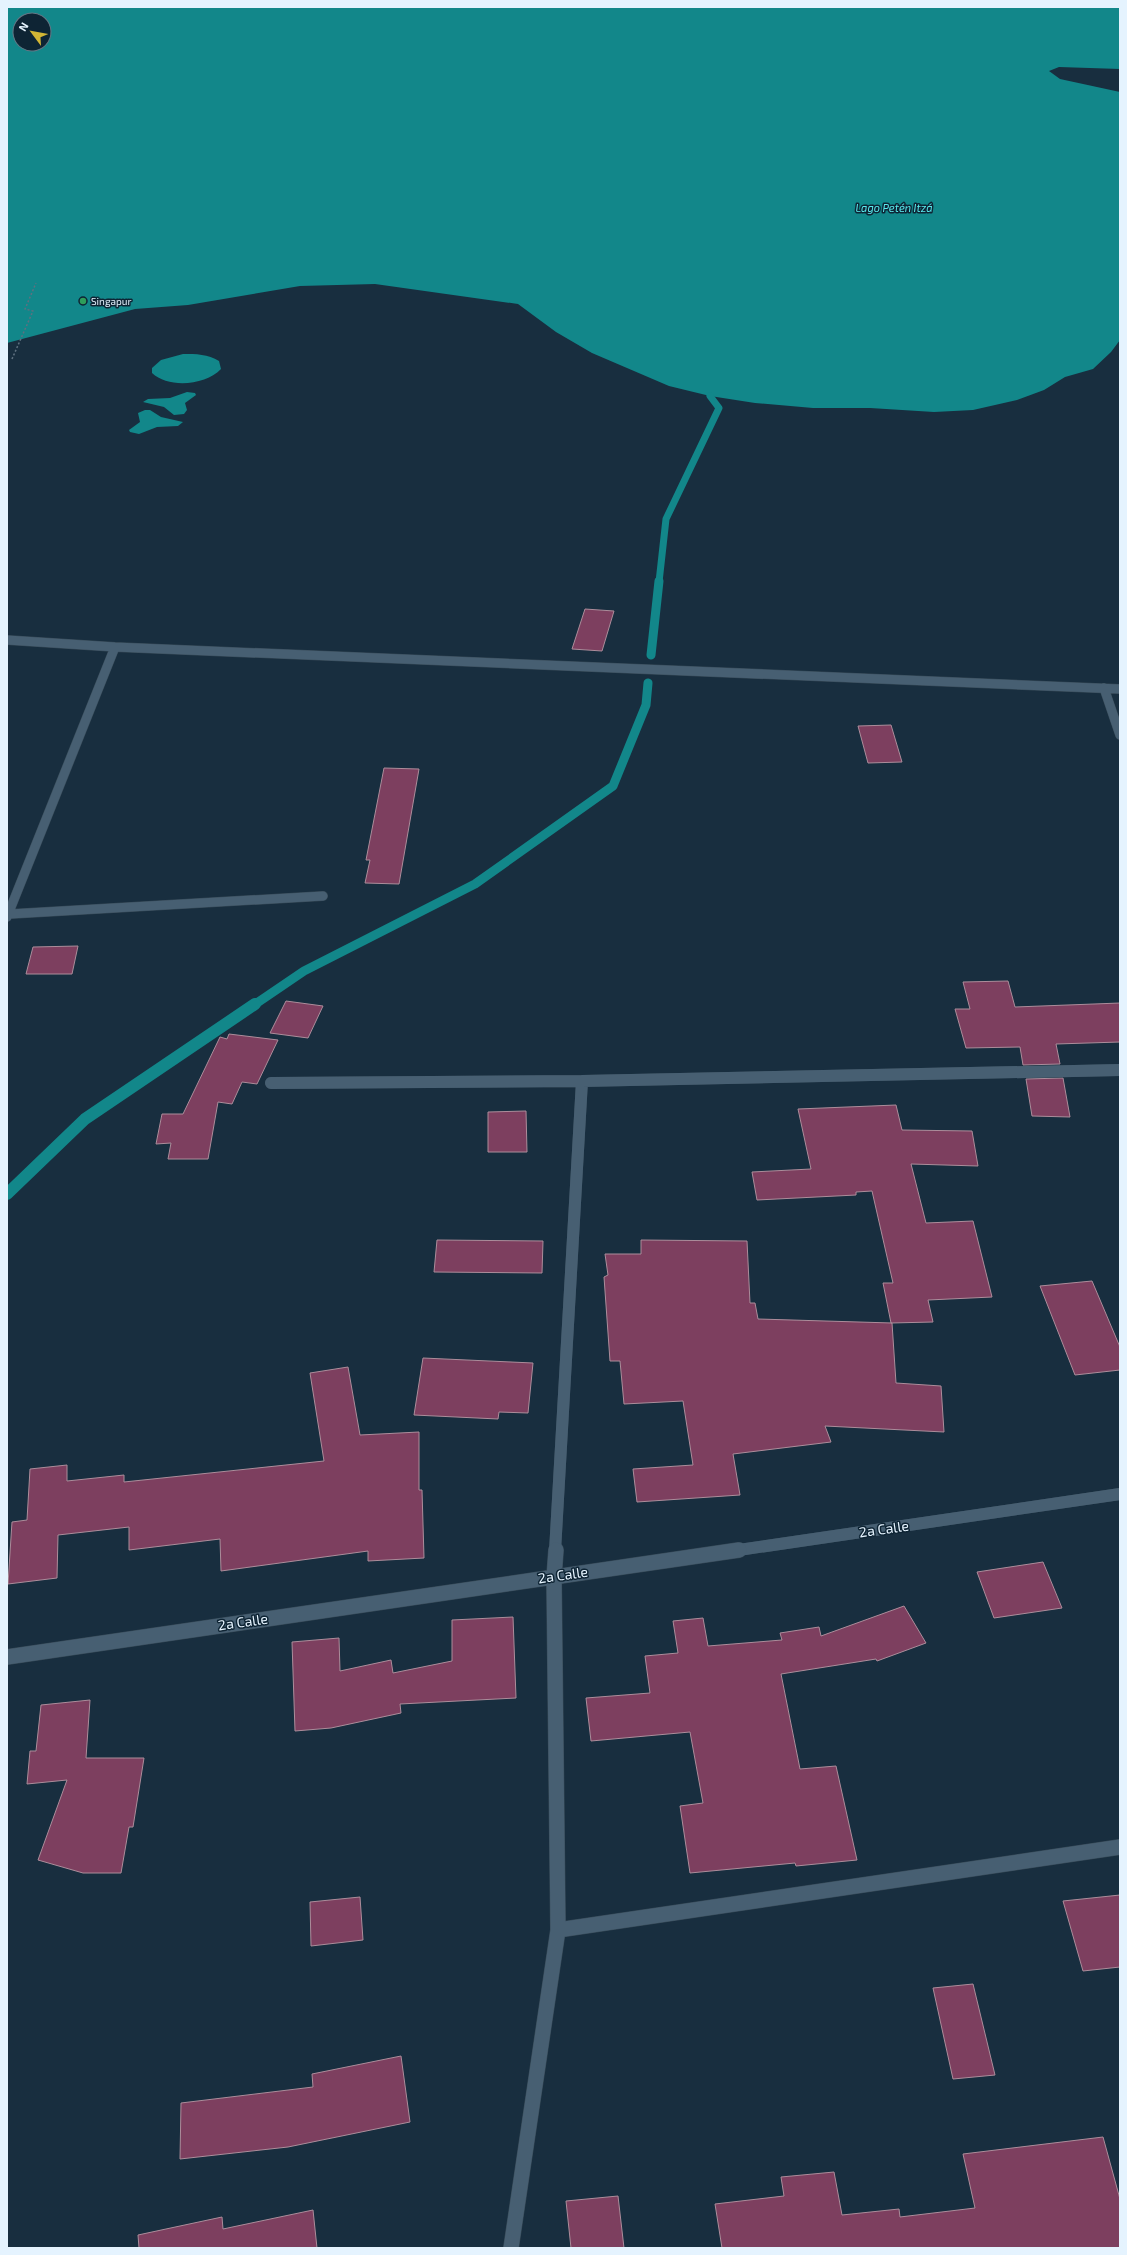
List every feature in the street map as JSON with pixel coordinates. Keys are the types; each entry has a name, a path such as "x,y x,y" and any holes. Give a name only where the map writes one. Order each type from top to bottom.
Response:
{"street":[{"path":"7,640 115,647 1120,689"},
{"path":"115,647 8,915 323,896"},
{"path":"1104,688 1120,735"},
{"path":"271,1083 582,1082 1120,1070"},
{"path":"512,2248 558,1930 554,1576 582,1082"},
{"name":"2a Calle","path":"7,1657 1120,1494"},
{"path":"558,1930 1120,1847"}],"path":[{"path":"12,359 33,311 24,309 36,283"}],"water":[{"name":"Lago Petén Itzá","path":"7,7 1120,7 1120,69 1059,67 1049,71 1060,79 1120,92 1120,340 1111,352 1093,369 1065,377 1044,390 1017,400 973,410 934,412 870,408 813,408 755,403 710,396 669,386 592,353 556,332 518,304 375,284 300,286 188,305 135,309 7,343"},
{"path":"183,354 197,354 211,357 219,361 221,369 206,379 187,383 168,381 159,378 152,373 152,368 161,360"},
{"path":"187,392 195,393 196,395 185,403 187,410 184,414 174,415 164,407 143,402 148,399 170,398"},
{"path":"145,410 150,410 161,417 183,422 178,426 157,427 139,434 130,432 129,430 140,422 138,413"}],"building":[{"path":"585,609 614,611 602,651 572,649"},
{"path":"891,725 902,762 868,763 858,726"},
{"path":"384,768 419,769 399,884 365,883 370,860 366,860"},
{"path":"78,946 72,974 26,974 33,947"},
{"path":"1008,981 1015,1007 1120,1003 1120,1042 1056,1044 1060,1064 1023,1065 1020,1047 966,1048 955,1009 970,1009 963,982"},
{"path":"286,1001 323,1006 308,1038 270,1033"},
{"path":"229,1034 278,1040 257,1084 242,1082 232,1104 218,1102 208,1159 168,1159 171,1143 156,1144 162,1114 183,1114 220,1037 227,1039"},
{"path":"1063,1078 1070,1117 1032,1116 1026,1079"},
{"path":"896,1105 902,1130 972,1131 978,1166 911,1164 926,1223 973,1221 992,1297 928,1300 933,1322 891,1323 883,1283 893,1283 872,1191 856,1192 856,1195 757,1200 752,1172 811,1169 798,1109"},
{"path":"526,1111 527,1152 488,1152 488,1112"},
{"path":"437,1240 543,1241 542,1273 434,1272"},
{"path":"641,1240 747,1241 750,1303 755,1303 758,1319 892,1323 896,1383 941,1386 944,1432 825,1426 831,1442 733,1454 740,1495 637,1502 633,1469 693,1465 683,1401 624,1404 620,1361 610,1361 604,1277 608,1275 605,1254 641,1254"},
{"path":"1092,1281 1120,1347 1120,1370 1075,1375 1040,1286"},
{"path":"423,1358 533,1363 528,1413 499,1412 498,1419 414,1415"},
{"path":"348,1367 360,1435 419,1432 419,1490 422,1490 424,1558 368,1561 368,1551 221,1571 220,1539 129,1550 129,1527 58,1535 57,1578 8,1584 12,1522 27,1520 30,1469 67,1465 67,1481 124,1475 124,1482 324,1461 310,1373"},
{"path":"1043,1562 1062,1608 994,1618 977,1572"},
{"path":"904,1606 926,1643 877,1661 876,1659 781,1674 800,1769 836,1766 857,1860 796,1866 795,1863 690,1873 680,1806 703,1803 690,1732 591,1741 586,1698 650,1693 645,1656 678,1653 673,1621 703,1618 708,1646 782,1640 780,1633 819,1627 821,1636"},
{"path":"513,1617 516,1698 400,1704 401,1713 331,1728 295,1731 292,1642 339,1638 340,1671 391,1660 393,1673 452,1661 452,1620"},
{"path":"90,1700 86,1758 144,1758 133,1827 129,1827 121,1873 83,1873 38,1860 67,1780 27,1784 30,1751 36,1751 41,1705"},
{"path":"1120,1895 1120,1967 1083,1971 1063,1901"},
{"path":"360,1897 363,1940 311,1946 310,1902"},
{"path":"973,1984 995,2075 953,2079 933,1988"},
{"path":"401,2056 410,2122 288,2147 180,2159 181,2103 313,2087 312,2074"},
{"path":"1103,2137 1120,2199 1120,2248 722,2248 715,2204 784,2196 781,2177 834,2172 842,2215 899,2209 900,2217 975,2208 963,2154"},
{"path":"618,2196 624,2248 571,2248 566,2201"},
{"path":"313,2210 317,2248 139,2248 138,2235 222,2217 223,2229"}],"waterway":[{"path":"659,582 666,519 719,408 710,396"},
{"path":"651,655 659,581"},
{"path":"254,1005 304,971 475,884 613,786 646,705 648,683"},
{"path":"7,1194 85,1119 255,1004"}],"place":[{"name":"Singapur","path":"83,301"}]}
